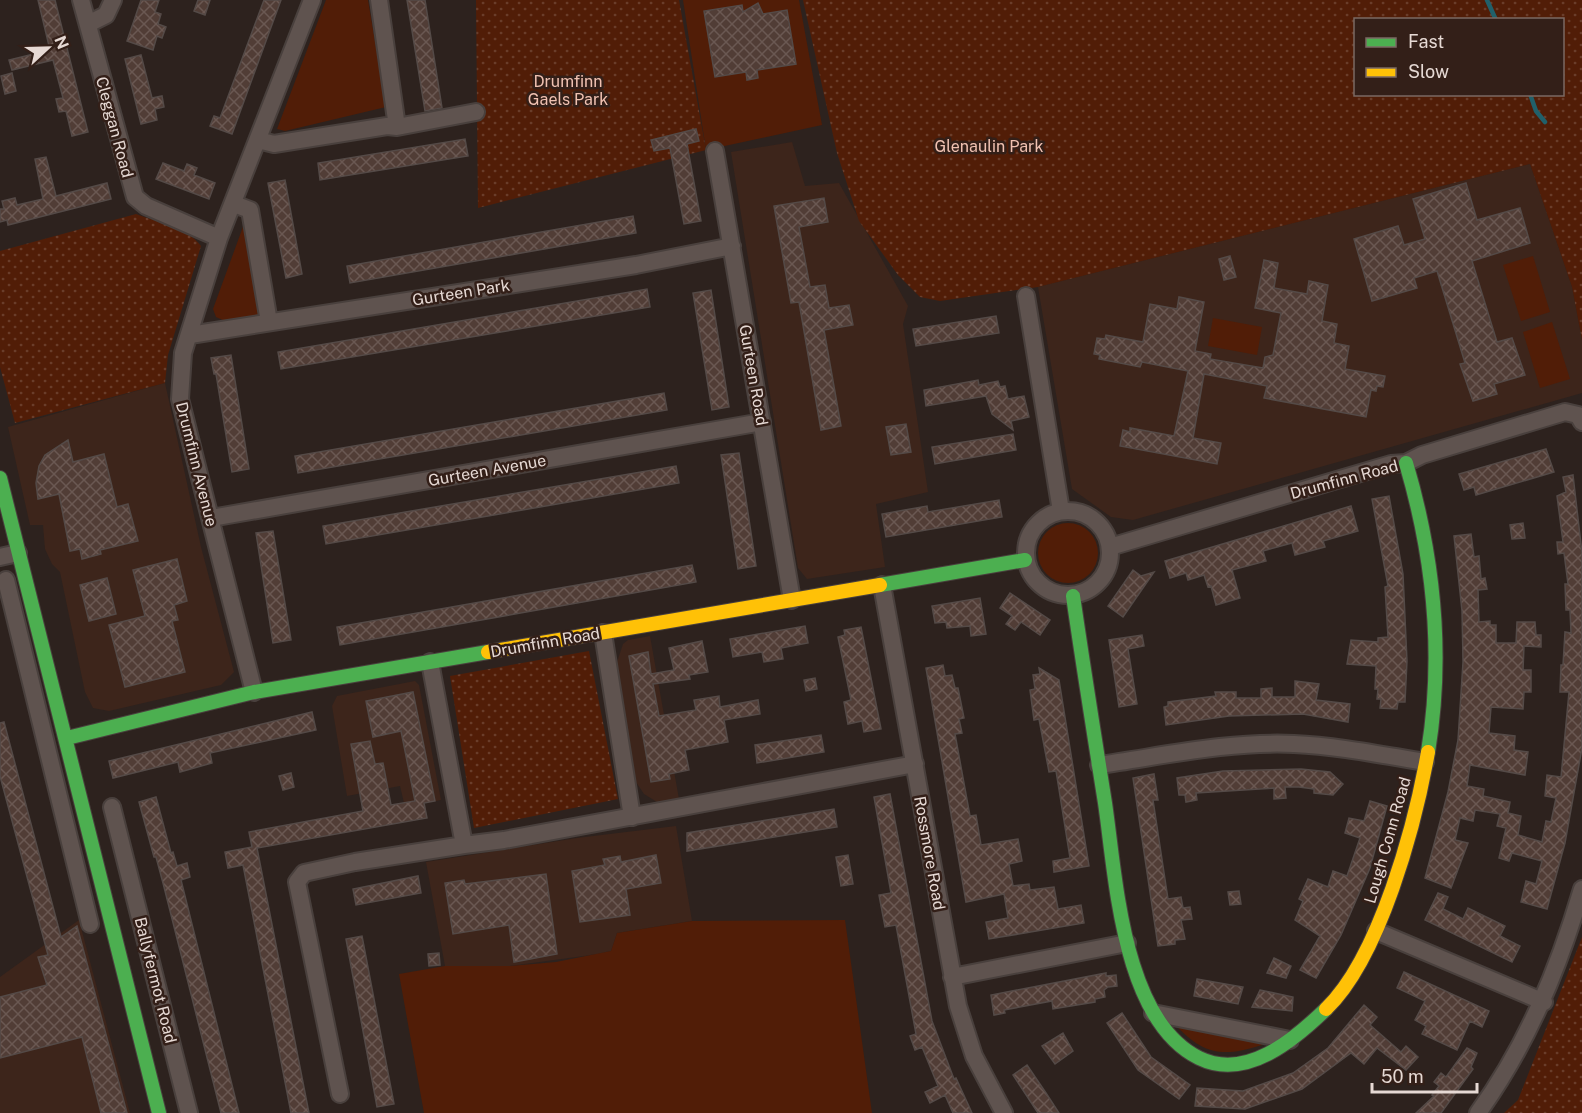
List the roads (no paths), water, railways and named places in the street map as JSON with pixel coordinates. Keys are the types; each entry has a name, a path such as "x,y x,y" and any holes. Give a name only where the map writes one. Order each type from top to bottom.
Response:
{"street":[{"name":"Cleggan Road","path":"81,0 135,197 146,206 219,238"},
{"path":"88,24 106,15 113,0"},
{"name":"Drumfinn Avenue","path":"254,692 180,399 183,353 219,238 312,0"},
{"path":"379,0 397,127"},
{"path":"258,140 274,144 387,126 397,127 476,112"},
{"name":"Gurteen Road","path":"715,151 792,600"},
{"path":"234,204 250,210 269,322"},
{"name":"Gurteen Park","path":"190,334 636,265 732,246"},
{"path":"1026,296 1061,511"},
{"name":"Drumfinn Road","path":"1110,548 1391,464 1406,463 1422,455 1565,412 1580,418"},
{"name":"Gurteen Avenue","path":"211,518 762,422"},
{"name":"Lough Conn Road","path":"1073,596 1128,943 1153,1013 1181,1047 1198,1058 1216,1064 1234,1066 1262,1056 1290,1040 1314,1021 1341,989 1376,931 1405,850 1425,762 1436,685 1436,636 1425,539 1406,463"},
{"name":"Ballyfermot Road","path":"1,484 68,738 94,854 159,1113"},
{"path":"1061,511 1081,513 1098,523 1110,548 1105,574 1091,588 1073,596 1047,591 1037,583 1025,560 1025,546 1037,522 1061,511"},
{"path":"0,557 18,553"},
{"name":"Drumfinn Road","path":"68,738 254,692 1025,560"},
{"path":"6,580 90,924"},
{"name":"Rossmore Road","path":"882,585 958,1006 974,1056 1004,1113"},
{"path":"603,633 632,817"},
{"path":"430,662 464,845"},
{"path":"27,669 48,664"},
{"path":"1099,765 1223,746 1293,744 1341,748 1425,762"},
{"path":"340,1094 297,882 304,873 355,861 504,840 915,764"},
{"path":"61,807 82,801"},
{"name":"Ballyfermot Road","path":"112,807 189,1113"},
{"path":"94,854 123,847"},
{"path":"81,886 101,881"},
{"path":"1478,1113 1506,1074 1544,1002 1582,889"},
{"path":"1376,931 1544,1002"},
{"path":"952,977 1128,943"},
{"path":"1153,1013 1290,1040"}],"waterway":[{"path":"1487,0 1495,18"},
{"path":"1531,96 1536,111 1545,122"}],"park label":[{"name":"Drumfinn Gaels Park","path":"568,90"},
{"name":"Glenaulin Park","path":"989,146"}]}
